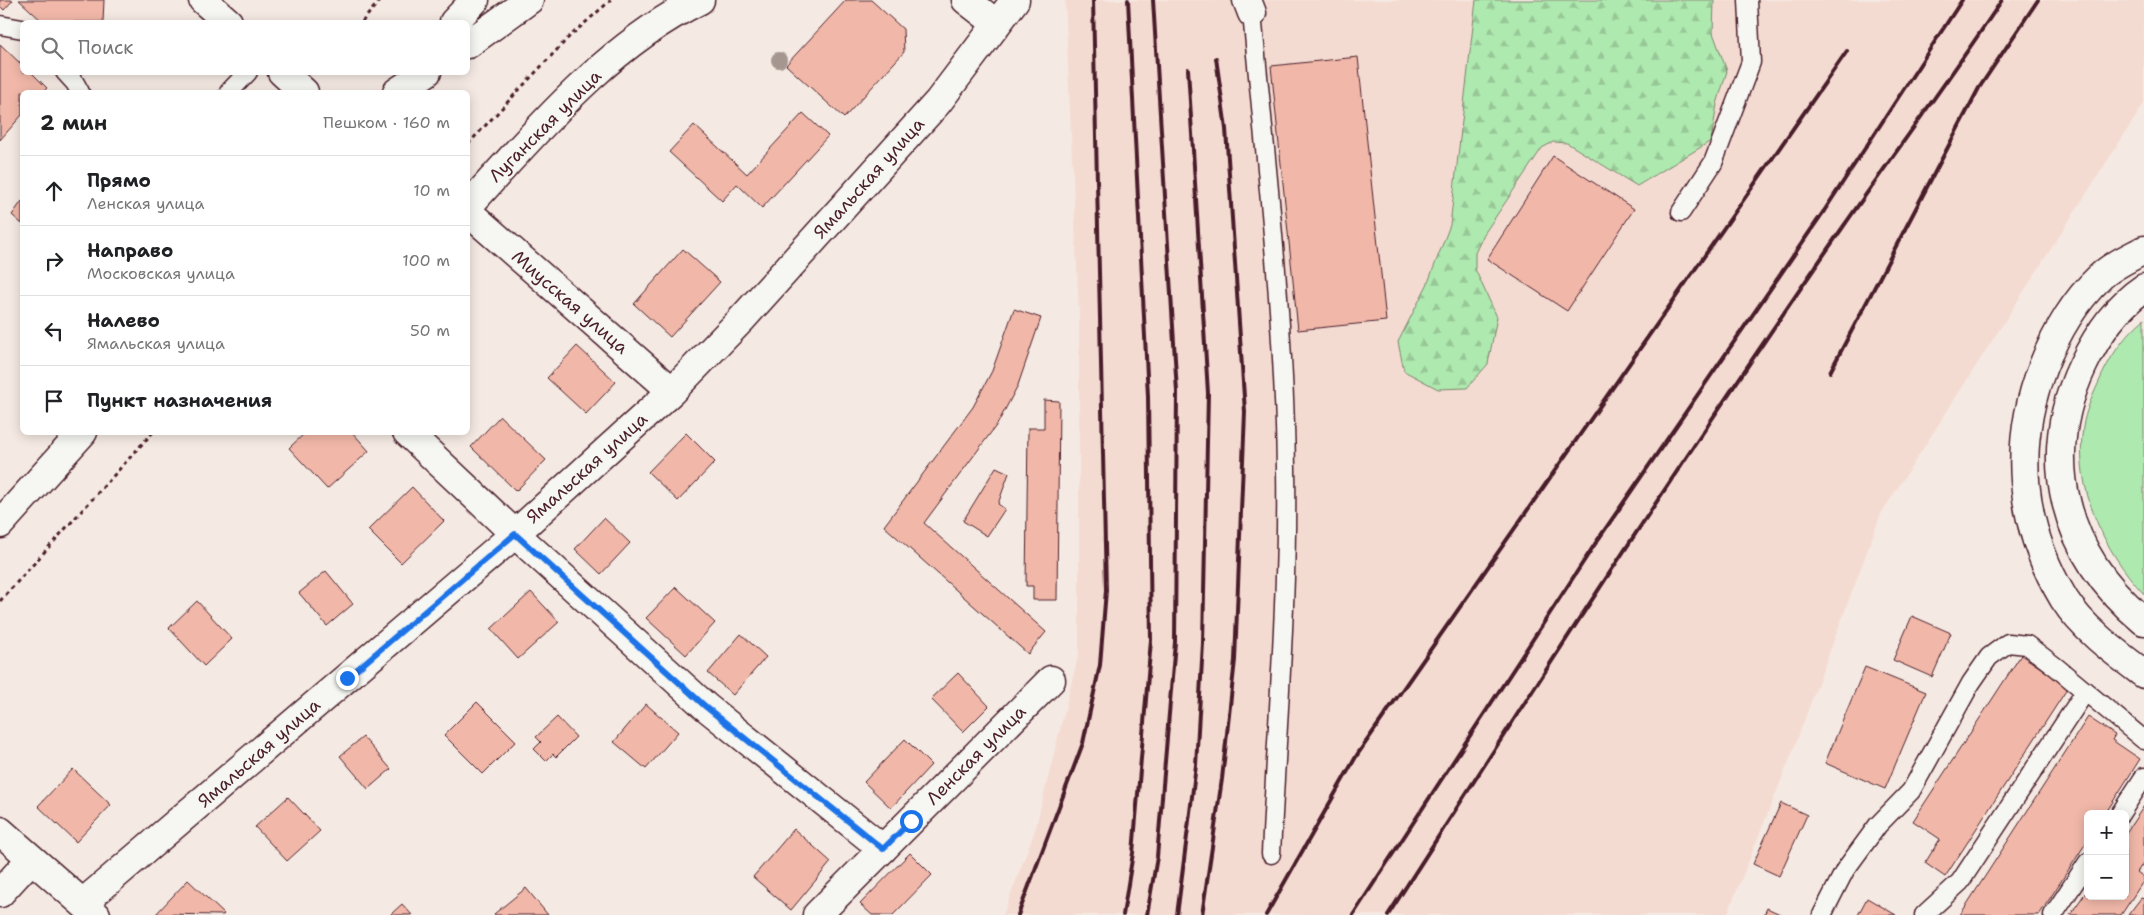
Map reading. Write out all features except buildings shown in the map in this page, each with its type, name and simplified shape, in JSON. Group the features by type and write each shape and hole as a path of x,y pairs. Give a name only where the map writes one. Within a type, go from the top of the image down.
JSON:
{"street":[{"path":"203,0 226,20"},
{"path":"451,20 464,0"},
{"path":"456,20 475,0"},
{"path":"470,43 530,0"},
{"name":"Луганская улица","path":"470,204 561,105 607,64 647,32 681,9 700,0"},
{"path":"966,0 998,24"},
{"name":"Ямальская улица","path":"90,909 515,534 672,391 741,320 938,102 1015,0"},
{"path":"285,75 302,90"},
{"path":"394,90 407,75"},
{"path":"400,90 422,75"},
{"name":"Миусская улица","path":"470,214 672,391"},
{"path":"2144,250 2100,276 2064,320 2039,377 2028,412 2023,448 2024,479 2028,508 2037,540 2065,600 2111,648 2144,674"},
{"path":"2144,288 2118,309 2104,327 2090,349 2077,377 2066,408 2061,440 2061,473 2067,506 2078,537 2090,561 2114,592 2144,621"},
{"path":"0,524 80,435"},
{"path":"410,435 515,534 706,707 883,849"},
{"name":"Ленская улица","path":"817,915 1051,680"},
{"path":"0,831 90,909"},
{"path":"0,893 31,859"}],"lane":[{"path":"1681,212 1713,163 1750,62 1748,0"},
{"path":"1249,6 1282,339 1286,470 1283,589 1270,854"},
{"path":"0,25 20,29"},
{"path":"68,75 76,83 79,90"},
{"path":"231,90 245,75"},
{"path":"1822,915 1845,870 1878,825 1911,791 1971,683 1989,657 2008,643 2027,646 2056,667 2144,740"},
{"path":"1924,915 1960,882 2085,692"},
{"path":"2123,810 2144,777"},
{"path":"2053,915 2084,868"}],"path":[{"path":"364,20 380,0"},
{"path":"470,142 569,37 611,0"},
{"path":"0,601 150,435"}],"shaded area":[{"path":"1065,0 2144,0 2144,104 1881,514 1791,756 1727,915 1003,915 1035,830 1079,652 1079,316"}],"green space":[{"path":"1476,0 1714,0 1713,33 1727,71 1717,104 1711,141 1637,186 1567,143 1553,142 1542,148 1484,234 1475,253 1475,269 1497,317 1488,364 1467,388 1438,389 1404,371 1398,342 1427,285 1450,225"},
{"path":"2144,319 2144,594 2129,577 2104,538 2088,495 2083,473 2081,450 2085,416 2102,374 2123,341"}],"railway":[{"path":"1018,915 1083,743 1100,665 1106,590 1093,0"},
{"path":"1123,915 1133,853 1151,640 1148,396 1128,0"},
{"path":"1147,915 1157,857 1175,642 1177,392 1153,0"},
{"path":"1353,915 1595,544 1824,211 1962,0"},
{"path":"1388,915 1726,397 2002,0"},
{"path":"1830,372 1979,88 2038,0"},
{"path":"1266,915 1357,755 1847,51"},
{"path":"1202,915 1222,779 1235,660 1245,412 1226,129 1216,58"},
{"path":"1177,915 1196,765 1203,643 1208,393 1188,69"}],"route":[{"path":"347,678 515,534 706,707 883,849 911,821"}]}
